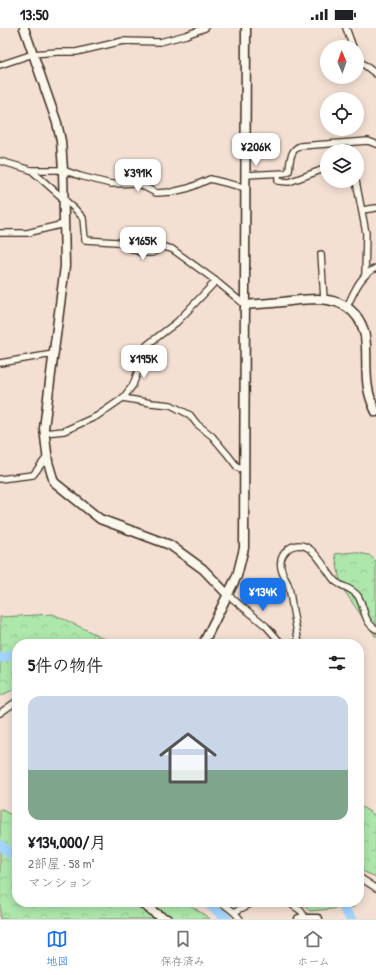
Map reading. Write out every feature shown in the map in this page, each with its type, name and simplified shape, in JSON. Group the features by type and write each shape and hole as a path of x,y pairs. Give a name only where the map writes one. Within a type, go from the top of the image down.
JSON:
{"street":[{"path":"24,28 57,122 61,141 63,170 65,266 44,428 48,466 54,482 100,519 170,545 203,569 228,595 266,626 278,639"},
{"path":"0,65 33,54 76,52 123,41 160,42 205,28"},
{"path":"206,639 237,576 244,548 246,28"},
{"path":"346,28 350,40"},
{"path":"364,65 376,74"},
{"path":"246,175 278,174 289,171 291,155 293,151 300,146 368,141 376,144"},
{"path":"0,161 31,170 63,170 111,184 137,183 156,193 172,192 189,188 210,179 246,188"},
{"path":"31,170 83,218 85,240 117,242 142,253 152,252 164,247 172,249 244,305 317,299 332,300 343,304 357,316 365,333 368,391 376,412"},
{"path":"278,174 278,181 290,182 320,171"},
{"path":"357,188 366,233 365,275"},
{"path":"362,210 376,208"},
{"path":"0,234 27,232 64,224"},
{"path":"322,254 324,299"},
{"path":"347,307 365,275 376,268"},
{"path":"44,433 64,431 97,416 122,398 133,385 147,345 177,322 216,282"},
{"path":"0,363 53,354"},
{"path":"122,398 170,405 190,415 197,424 212,436 238,468 244,470"},
{"path":"0,479 33,475 47,457"},
{"path":"298,639 289,587 281,568 280,561 289,548 296,545 311,549 336,581 353,590 357,594 362,603 367,620 376,629"},
{"path":"0,713 12,705"},
{"path":"364,880 376,888"},
{"path":"147,907 167,919"},
{"path":"228,907 240,919"},
{"path":"234,912 244,907"},
{"path":"296,907 301,911 306,919"},
{"path":"299,919 318,919"}],"green space":[{"path":"354,552 369,555 376,561 376,637 341,586 335,554"},
{"path":"53,614 106,639 12,639 12,690 0,696 0,617"},
{"path":"364,808 376,816 376,877 364,872"},
{"path":"0,809 12,815 12,907 193,907 210,919 0,919"},
{"path":"306,907 354,907 310,911"}],"waterway":[{"path":"0,658 12,654"},
{"path":"0,845 12,855"},
{"path":"212,907 227,919"},
{"path":"343,907 351,919"}]}
